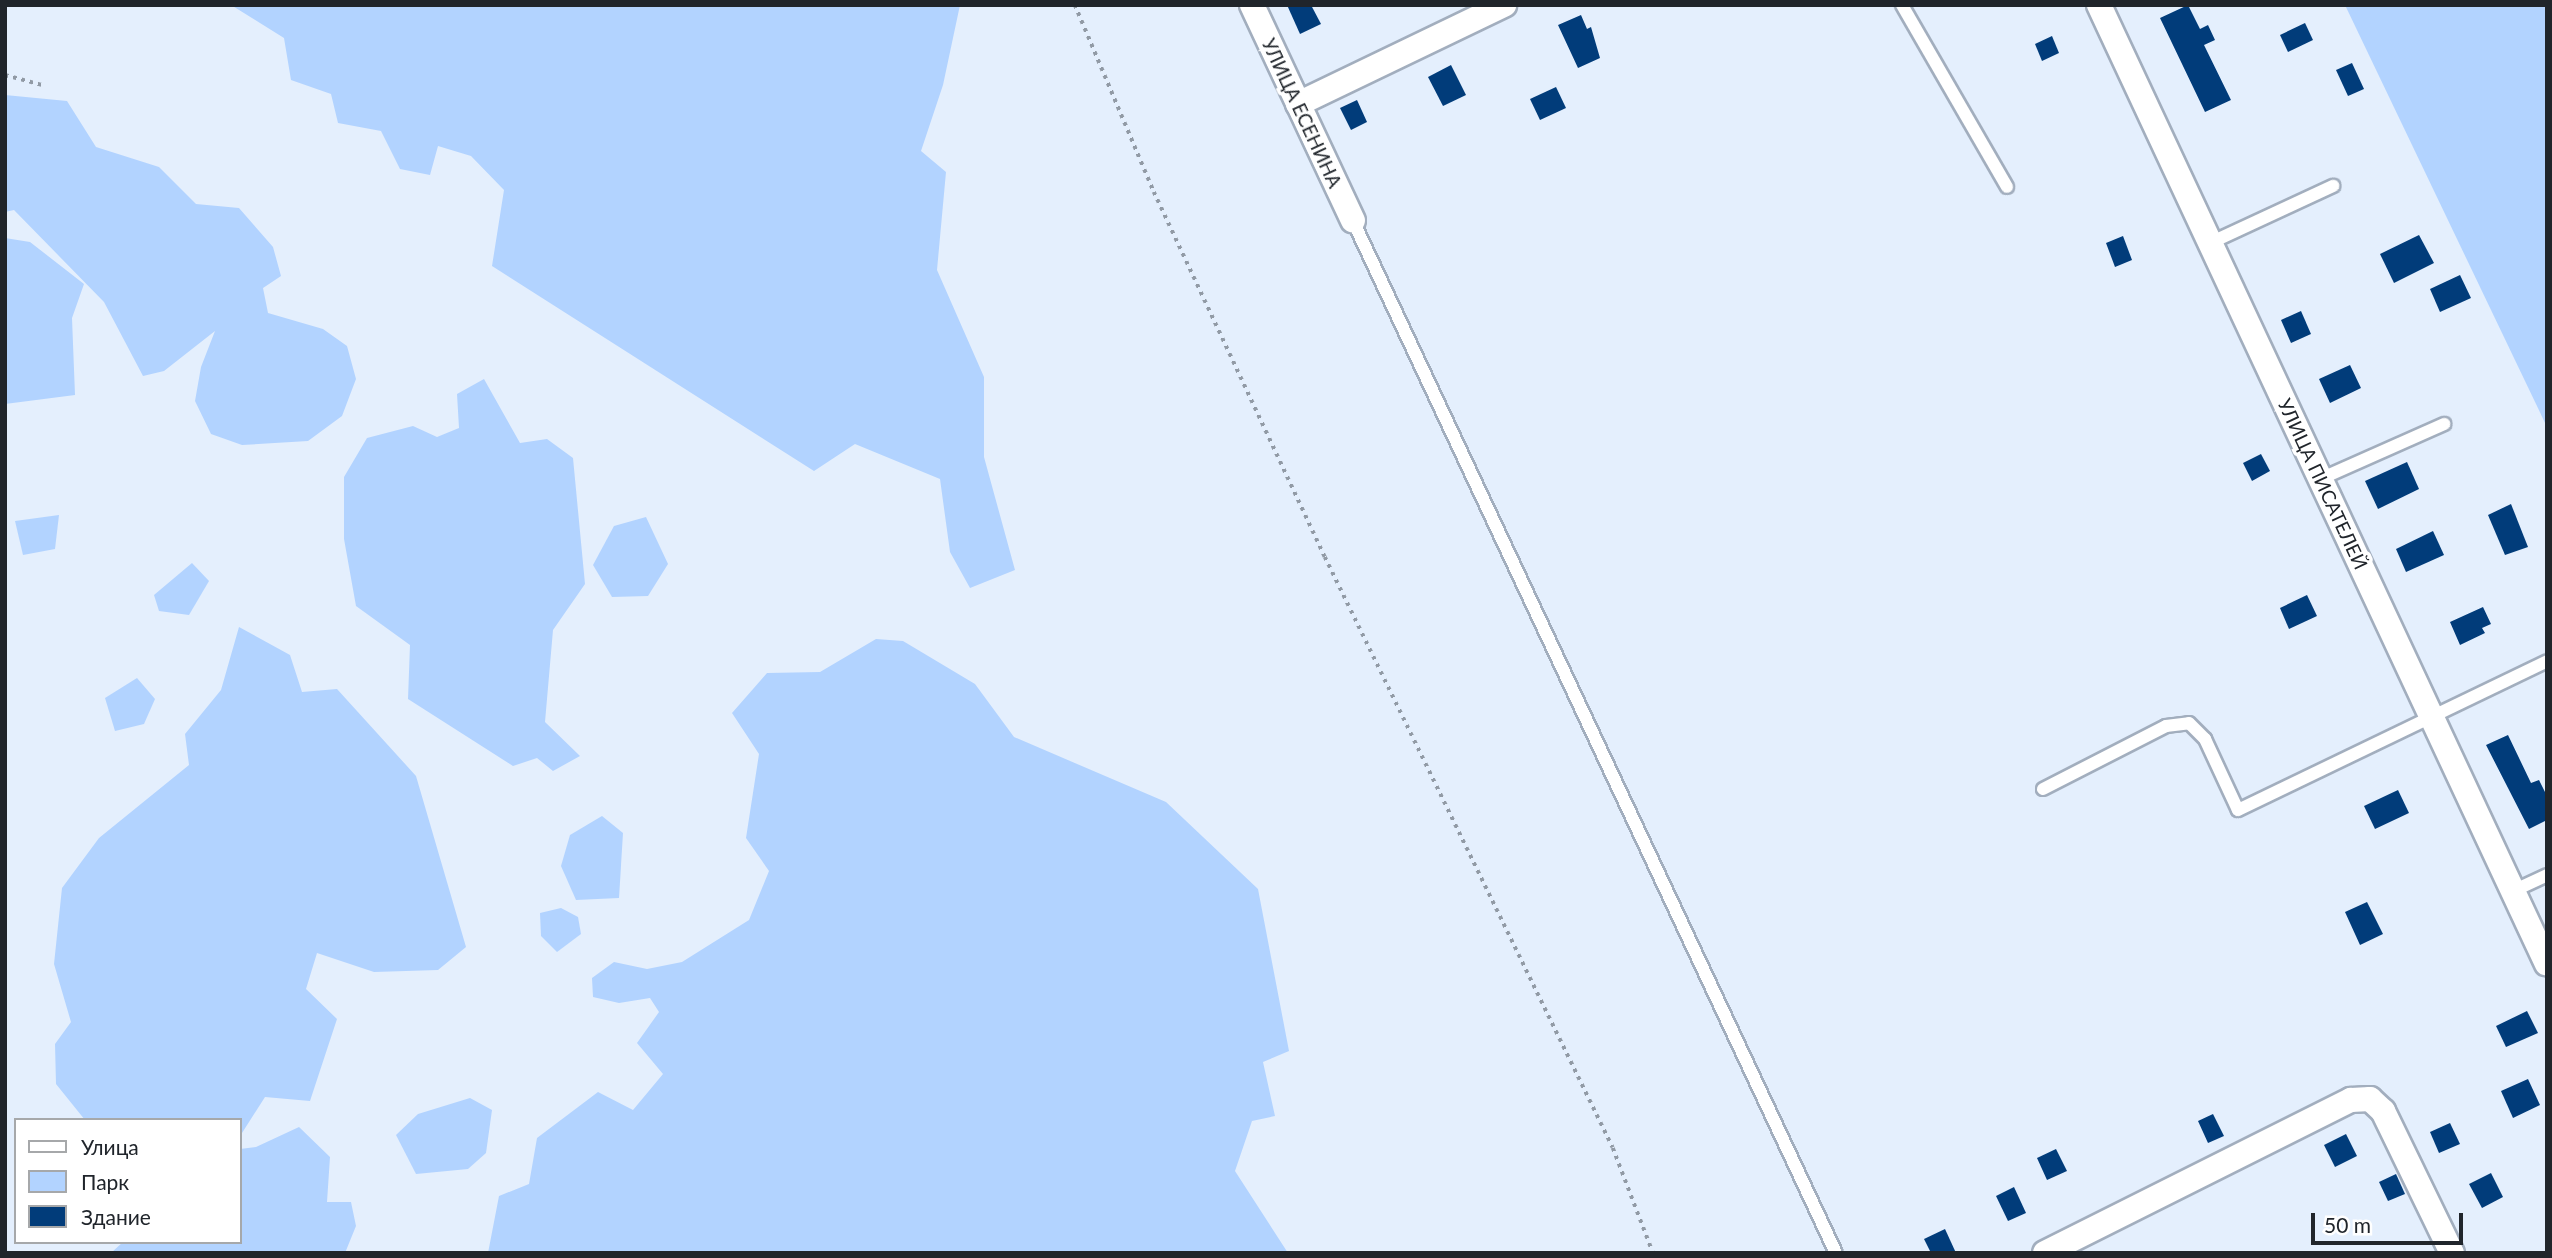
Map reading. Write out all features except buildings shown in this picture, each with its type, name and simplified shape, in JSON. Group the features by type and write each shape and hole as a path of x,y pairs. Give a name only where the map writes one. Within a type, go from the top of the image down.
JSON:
{"street":[{"name":"УЛИЦА ЕСЕНИНА","path":"1252,5 1353,221"},
{"path":"1298,104 1504,5"},
{"name":"УЛИЦА ПИСАТЕЛЕЙ","path":"2102,6 2547,964"},
{"path":"2045,1253 2351,1100 2370,1098 2383,1111 2452,1253"}],"lane":[{"path":"1902,5 2007,187"},
{"path":"2210,243 2333,186"},
{"path":"1353,221 1836,1253"},
{"path":"2320,479 2444,424"},
{"path":"2043,789 2166,726 2189,723 2205,739 2238,810 2547,661"},
{"path":"2513,891 2547,875"}],"path":[{"path":"1075,5 1154,192 1325,557 1613,1148 1653,1253"},
{"path":"5,75 42,85"}],"green space":[{"path":"231,5 960,5 943,85 921,151 946,172 937,270 984,377 984,457 1015,570 970,588 950,552 940,479 855,444 814,471 492,266 504,190 471,156 438,146 430,175 400,169 381,131 338,123 331,94 291,80 284,38"},
{"path":"2345,5 2547,5 2547,427"},
{"path":"5,95 67,101 96,147 159,167 196,204 239,208 273,247 281,276 263,288 268,313 323,329 347,346 356,379 342,416 308,441 242,445 211,434 195,401 201,367 215,331 164,371 143,376 104,302 14,210 5,212"},
{"path":"5,238 30,242 84,284 72,318 75,395 5,404"},
{"path":"484,379 520,443 547,439 573,458 585,584 553,630 545,722 580,756 553,771 537,758 513,766 408,699 410,645 356,606 344,539 344,477 367,438 413,426 437,437 459,428 457,394"},
{"path":"59,515 55,549 23,555 15,521"},
{"path":"646,517 668,564 648,596 612,597 593,565 614,526"},
{"path":"192,563 209,581 189,615 159,611 154,595"},
{"path":"239,627 290,655 302,692 337,689 416,776 466,947 438,970 374,972 317,953 306,989 337,1019 310,1101 265,1097 242,1133 242,1118 83,1118 56,1084 55,1044 71,1022 54,964 62,888 99,838 189,765 185,734 221,690"},
{"path":"876,639 903,641 975,684 1014,737 1166,802 1258,889 1289,1051 1263,1062 1275,1116 1252,1121 1235,1171 1288,1253 488,1253 499,1196 529,1184 537,1138 598,1092 633,1110 663,1074 637,1043 659,1012 650,998 619,1003 593,997 592,978 614,962 647,969 682,962 749,920 769,871 746,838 759,754 732,713 767,673 820,672"},
{"path":"137,678 155,699 144,724 115,731 105,698"},
{"path":"602,816 623,833 619,898 576,900 561,866 570,835"},
{"path":"561,908 578,917 581,934 557,952 541,936 540,913"},
{"path":"470,1098 492,1110 486,1153 468,1169 416,1174 396,1135 418,1114"},
{"path":"299,1127 330,1157 327,1202 351,1202 356,1226 345,1253 111,1253 121,1244 242,1244 242,1149 256,1147"}]}
